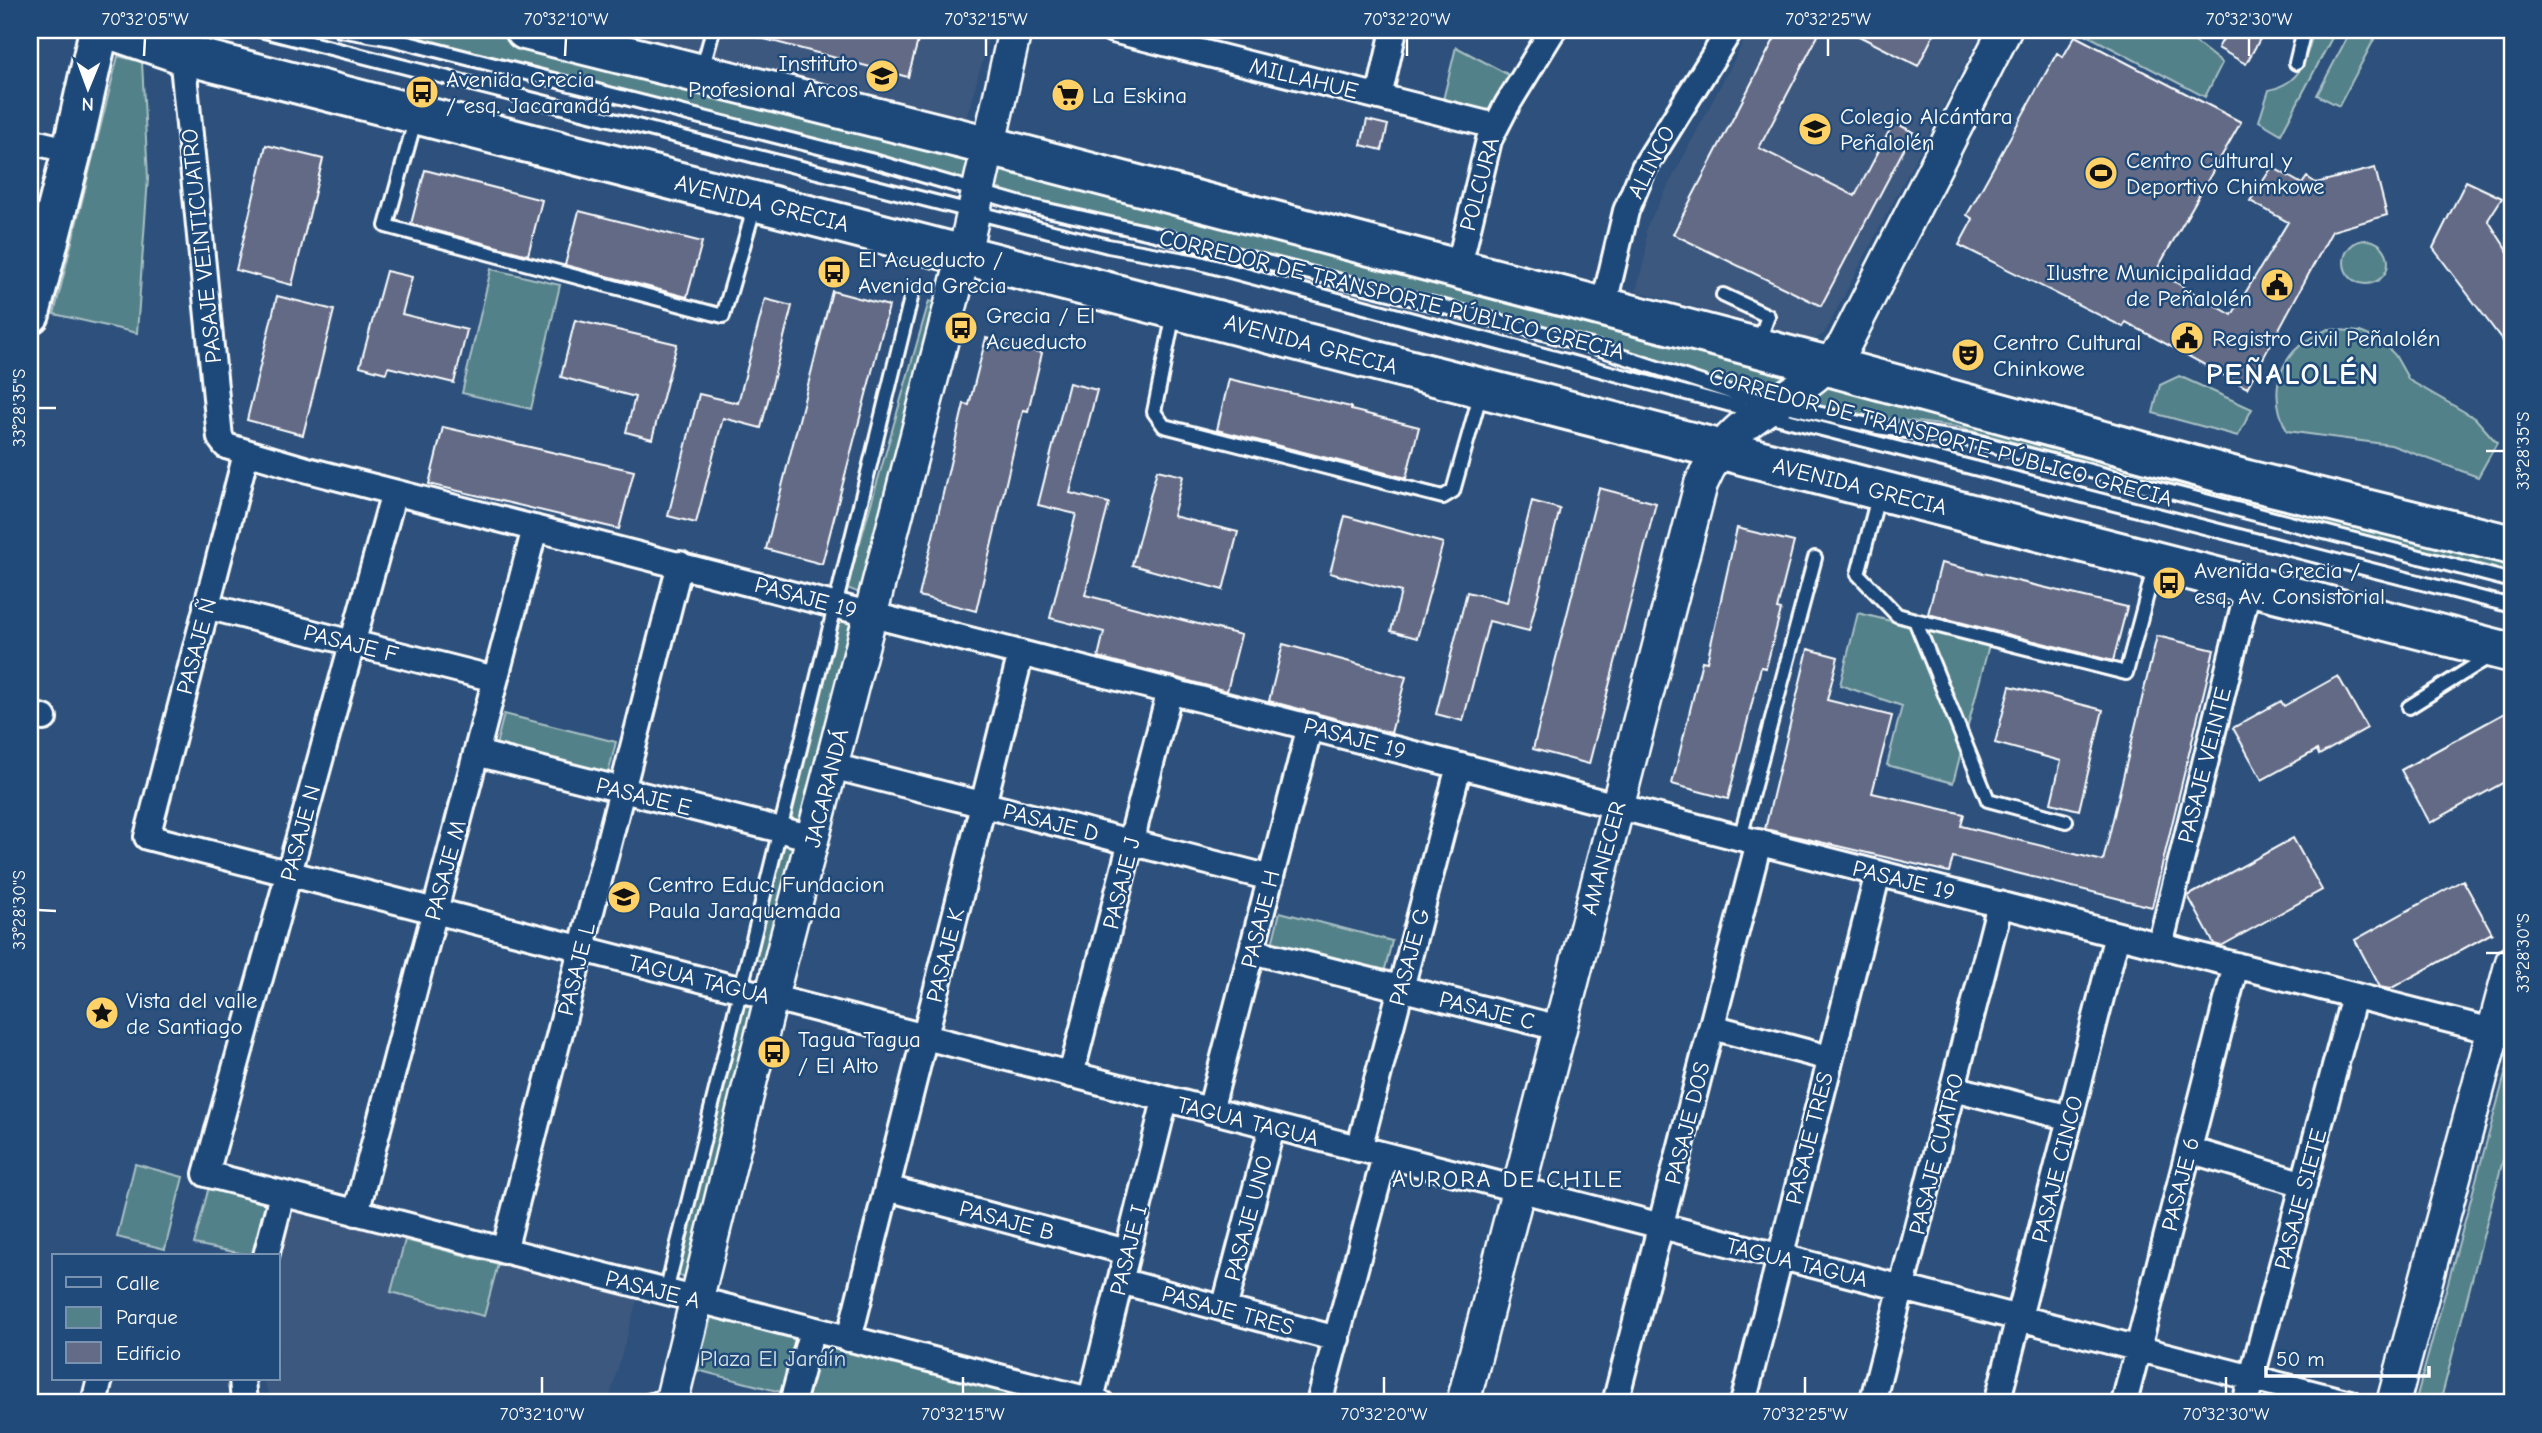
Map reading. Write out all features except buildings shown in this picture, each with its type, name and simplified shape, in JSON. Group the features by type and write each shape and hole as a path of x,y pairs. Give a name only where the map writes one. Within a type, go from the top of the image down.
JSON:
{"main road":[{"path":"30,314 72,152 99,30"},
{"name":"AVENIDA GRECIA","path":"112,30 182,54 2507,651"},
{"path":"525,30 989,146 1828,366 2207,469 2512,545"}],"street":[{"name":"JACARANDÁ","path":"672,1398 698,1300 756,994 813,838 964,254 1016,30"},
{"name":"MILLAHUE","path":"1113,30 1495,126"},
{"path":"1379,97 1394,30"},
{"name":"POLCURA","path":"1458,270 1484,156 1495,126 1553,30"},
{"name":"ALINCO","path":"1603,308 1626,211 1644,168 1730,30"},
{"path":"1828,366 1863,312 2005,30"},
{"name":"PASAJE VEINTICUATRO","path":"182,54 220,438"},
{"path":"30,141 72,152"},
{"name":"AMANECER","path":"1463,1403 1697,497 1718,450 1765,408 1828,366"},
{"name":"PASAJE 19","path":"220,438 226,446 246,454 2503,1034"},
{"name":"PASAJE Ñ","path":"147,837 246,454"},
{"name":"PASAJE N","path":"206,1174 394,492"},
{"name":"PASAJE M","path":"356,1213 534,528"},
{"name":"PASAJE L","path":"504,1251 680,564"},
{"name":"PASAJE VEINTE","path":"2160,946 2249,585"},
{"name":"PASAJE F","path":"206,606 495,679"},
{"name":"PASAJE K","path":"849,1339 1021,653"},
{"name":"PASAJE J","path":"1071,1075 1170,690"},
{"name":"PASAJE H","path":"1210,1111 1310,726"},
{"name":"PASAJE E","path":"476,753 813,838"},
{"name":"PASAJE G","path":"1359,1149 1459,765"},
{"name":"PASAJE D","path":"832,766 1271,878"},
{"name":"TAGUA TAGUA","path":"147,837 2350,1403"},
{"name":"PASAJE DOS","path":"1615,1403 1712,1027 1750,840"},
{"name":"PASAJE TRES","path":"1743,1403 1878,873"},
{"name":"PASAJE CUATRO","path":"1872,1403 2000,904"},
{"name":"PASAJE CINCO","path":"1997,1403 2117,935"},
{"name":"PASAJE C","path":"1252,951 1559,1028"},
{"path":"2393,1403 2503,1034 2512,962"},
{"name":"PASAJE 6","path":"2124,1403 2236,965"},
{"name":"PASAJE SIETE","path":"2245,1403 2354,996"},
{"path":"1712,1027 1829,1058"},
{"path":"1953,1088 2070,1118"},
{"name":"PASAJE I","path":"1094,1402 1127,1252 1165,1100"},
{"name":"PASAJE UNO","path":"1224,1309 1272,1127"},
{"path":"2189,1150 2304,1184"},
{"path":"1319,1403 1385,1156"},
{"name":"PASAJE A","path":"206,1174 1094,1402"},
{"name":"PASAJE B","path":"887,1188 1127,1252"},
{"path":"267,1254 282,1194"},
{"name":"PASAJE TRES","path":"1120,1282 1336,1339"},
{"path":"792,1403 812,1330"},
{"path":"94,1403 100,1380"},
{"path":"242,1380 244,1403"}],"lane":[{"name":"CORREDOR DE TRANSPORTE PÚBLICO GRECIA","path":"260,30 976,202 1441,306 1591,346 1765,408 1971,440 2512,581"},
{"name":"CORREDOR DE TRANSPORTE PÚBLICO GRECIA","path":"340,30 392,39 722,122 1108,246 1196,261 2512,606"},
{"path":"701,74 713,30"},
{"path":"2297,63 2304,30"},
{"path":"416,114 386,226 723,316 756,202"},
{"path":"666,1292 756,994 781,830 913,290"},
{"path":"1723,295 1768,316 1757,348"},
{"path":"1175,309 1154,412 1164,425 1178,429 1448,496 1453,491 1482,389"},
{"path":"1880,491 1858,574 1897,615 1915,620 2126,673 2156,561"},
{"path":"1750,840 1815,558"},
{"path":"1915,620 1988,800 2066,821"},
{"path":"2410,707 2507,651"},
{"path":"641,1403 672,1398"}],"shaded area":[{"name":"Instituto Profesional Arcos","path":"607,30 991,30 965,122"},
{"name":"Colegio Alcántara Peñalolén","path":"1750,30 1983,30 1824,334 1814,340 1636,291 1646,253 1646,228"},
{"path":"297,1207 638,1296 608,1403 289,1403 272,1399 262,1380 280,1380 280,1254 289,1216"}],"green space":[{"path":"372,30 476,30 2512,557 2512,574 1957,427 1877,417 1737,389 1580,338 1347,276 995,192 899,161"},
{"path":"2077,30 2180,30 2222,63 2205,97"},
{"path":"2314,30 2336,30 2281,134 2259,121 2269,90 2289,82 2301,68"},
{"path":"2351,30 2379,30 2339,106 2317,95"},
{"path":"1456,47 1511,76 1492,122 1441,108"},
{"path":"118,56 142,62 148,178 137,333 54,314"},
{"path":"2366,240 2381,247 2388,262 2381,277 2366,284 2351,277 2344,262 2351,247"},
{"path":"491,269 560,285 531,409 462,393"},
{"path":"929,301 941,305 862,594 847,588"},
{"path":"2329,329 2360,332 2380,340 2395,355 2409,380 2475,418 2497,443 2478,477 2391,445 2287,431 2278,399 2282,370 2289,357 2300,346"},
{"path":"2179,376 2252,409 2238,436 2153,413 2160,385"},
{"path":"833,612 854,619 803,824 782,819"},
{"path":"1858,613 1989,645 1953,783 1887,765 1902,706 1840,685"},
{"path":"504,714 616,742 608,775 496,745"},
{"path":"778,840 798,847 765,962 749,958"},
{"path":"1280,912 1392,941 1384,973 1272,944"},
{"path":"733,1004 759,1008 691,1279 664,1270"},
{"path":"2512,1049 2512,1125 2440,1403 2415,1403"},
{"path":"135,1164 183,1177 165,1249 117,1237"},
{"path":"210,1183 269,1198 255,1254 194,1244"},
{"path":"405,1240 498,1264 484,1316 391,1292"},
{"name":"Plaza El Jardín","path":"713,1310 1066,1403 823,1403 697,1370"}],"place":[{"name":"Instituto Profesional Arcos","path":"882,76"},
{"name":"Avenida Grecia / esq. Jacarandá","path":"422,92"},
{"name":"La Eskina","path":"1068,95"},
{"name":"Colegio Alcántara Peñalolén","path":"1815,129"},
{"name":"Centro Cultural y Deportivo Chimkowe","path":"2101,173"},
{"name":"El Acueducto / Avenida Grecia","path":"834,272"},
{"name":"Ilustre Municipalidad de Peñalolén","path":"2277,285"},
{"name":"Grecia / El Acueducto","path":"961,328"},
{"name":"Registro Civil Peñalolén","path":"2187,338"},
{"name":"Centro Cultural Chinkowe","path":"1968,355"},
{"name":"Avenida Grecia / esq. Av. Consistorial","path":"2169,583"},
{"name":"Centro Educ. Fundacion Paula Jaraquemada","path":"624,897"},
{"name":"Vista del valle de Santiago","path":"102,1013"},
{"name":"Tagua Tagua / El Alto","path":"774,1052"}],"district":[{"name":"PEÑALOLÉN","path":"2293,374"},
{"name":"AURORA DE CHILE","path":"1508,1179"}]}
